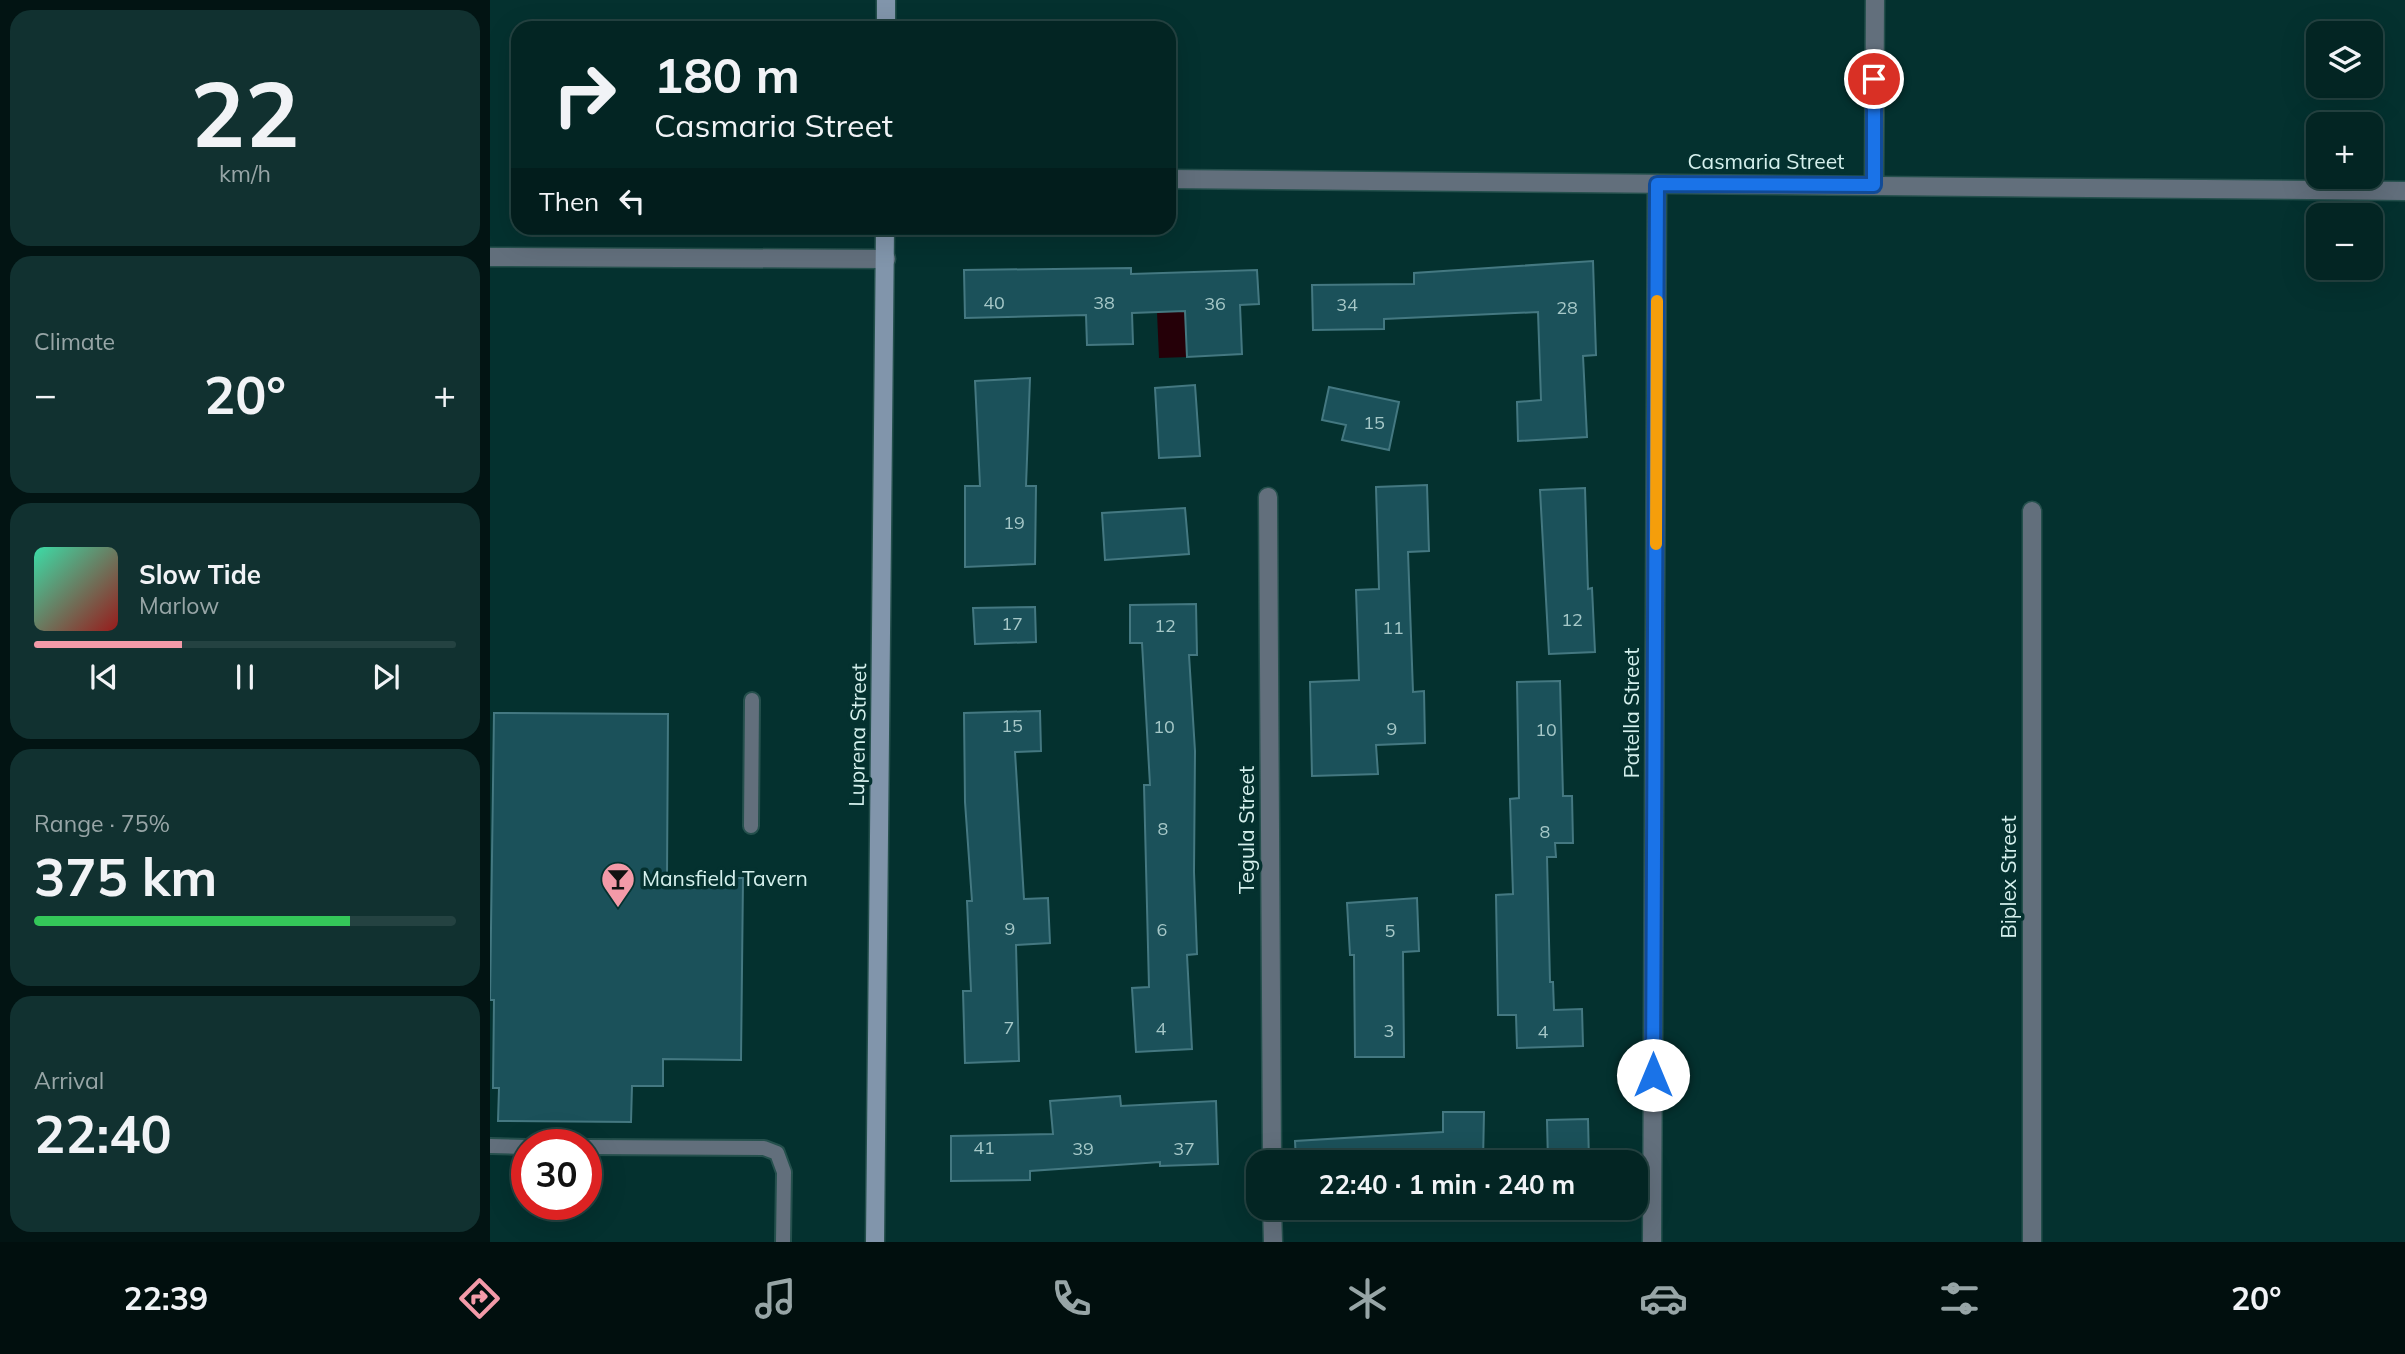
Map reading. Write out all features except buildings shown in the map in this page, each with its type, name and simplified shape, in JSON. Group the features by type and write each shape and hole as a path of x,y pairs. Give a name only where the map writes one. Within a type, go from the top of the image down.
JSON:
{"street":[{"path":"886,0 886,21"},
{"path":"1874,185 1875,0"},
{"name":"Casmaria Street","path":"1176,179 2405,191"},
{"name":"Patella Street","path":"1652,1242 1657,184"},
{"name":"Luprena Street","path":"875,1242 885,235"},
{"path":"490,257 886,259"},
{"name":"Tegula Street","path":"1268,497 1272,1150"},
{"name":"Biplex Street","path":"2032,511 2032,1242"},
{"path":"1272,1220 1273,1242"}],"lane":[{"path":"751,826 752,701"},
{"path":"490,1146 511,1147"},
{"path":"602,1147 764,1148 777,1153 784,1172 783,1242"}],"shaded area":[{"path":"1185,311 1187,357 1159,358 1157,312"}],"slow traffic":[{"path":"1656,544 1657,301"}],"place":[{"name":"Mansfield Tavern","path":"618,909"}],"route":[{"path":"1653,1075 1657,184 1874,185 1874,79"}]}
